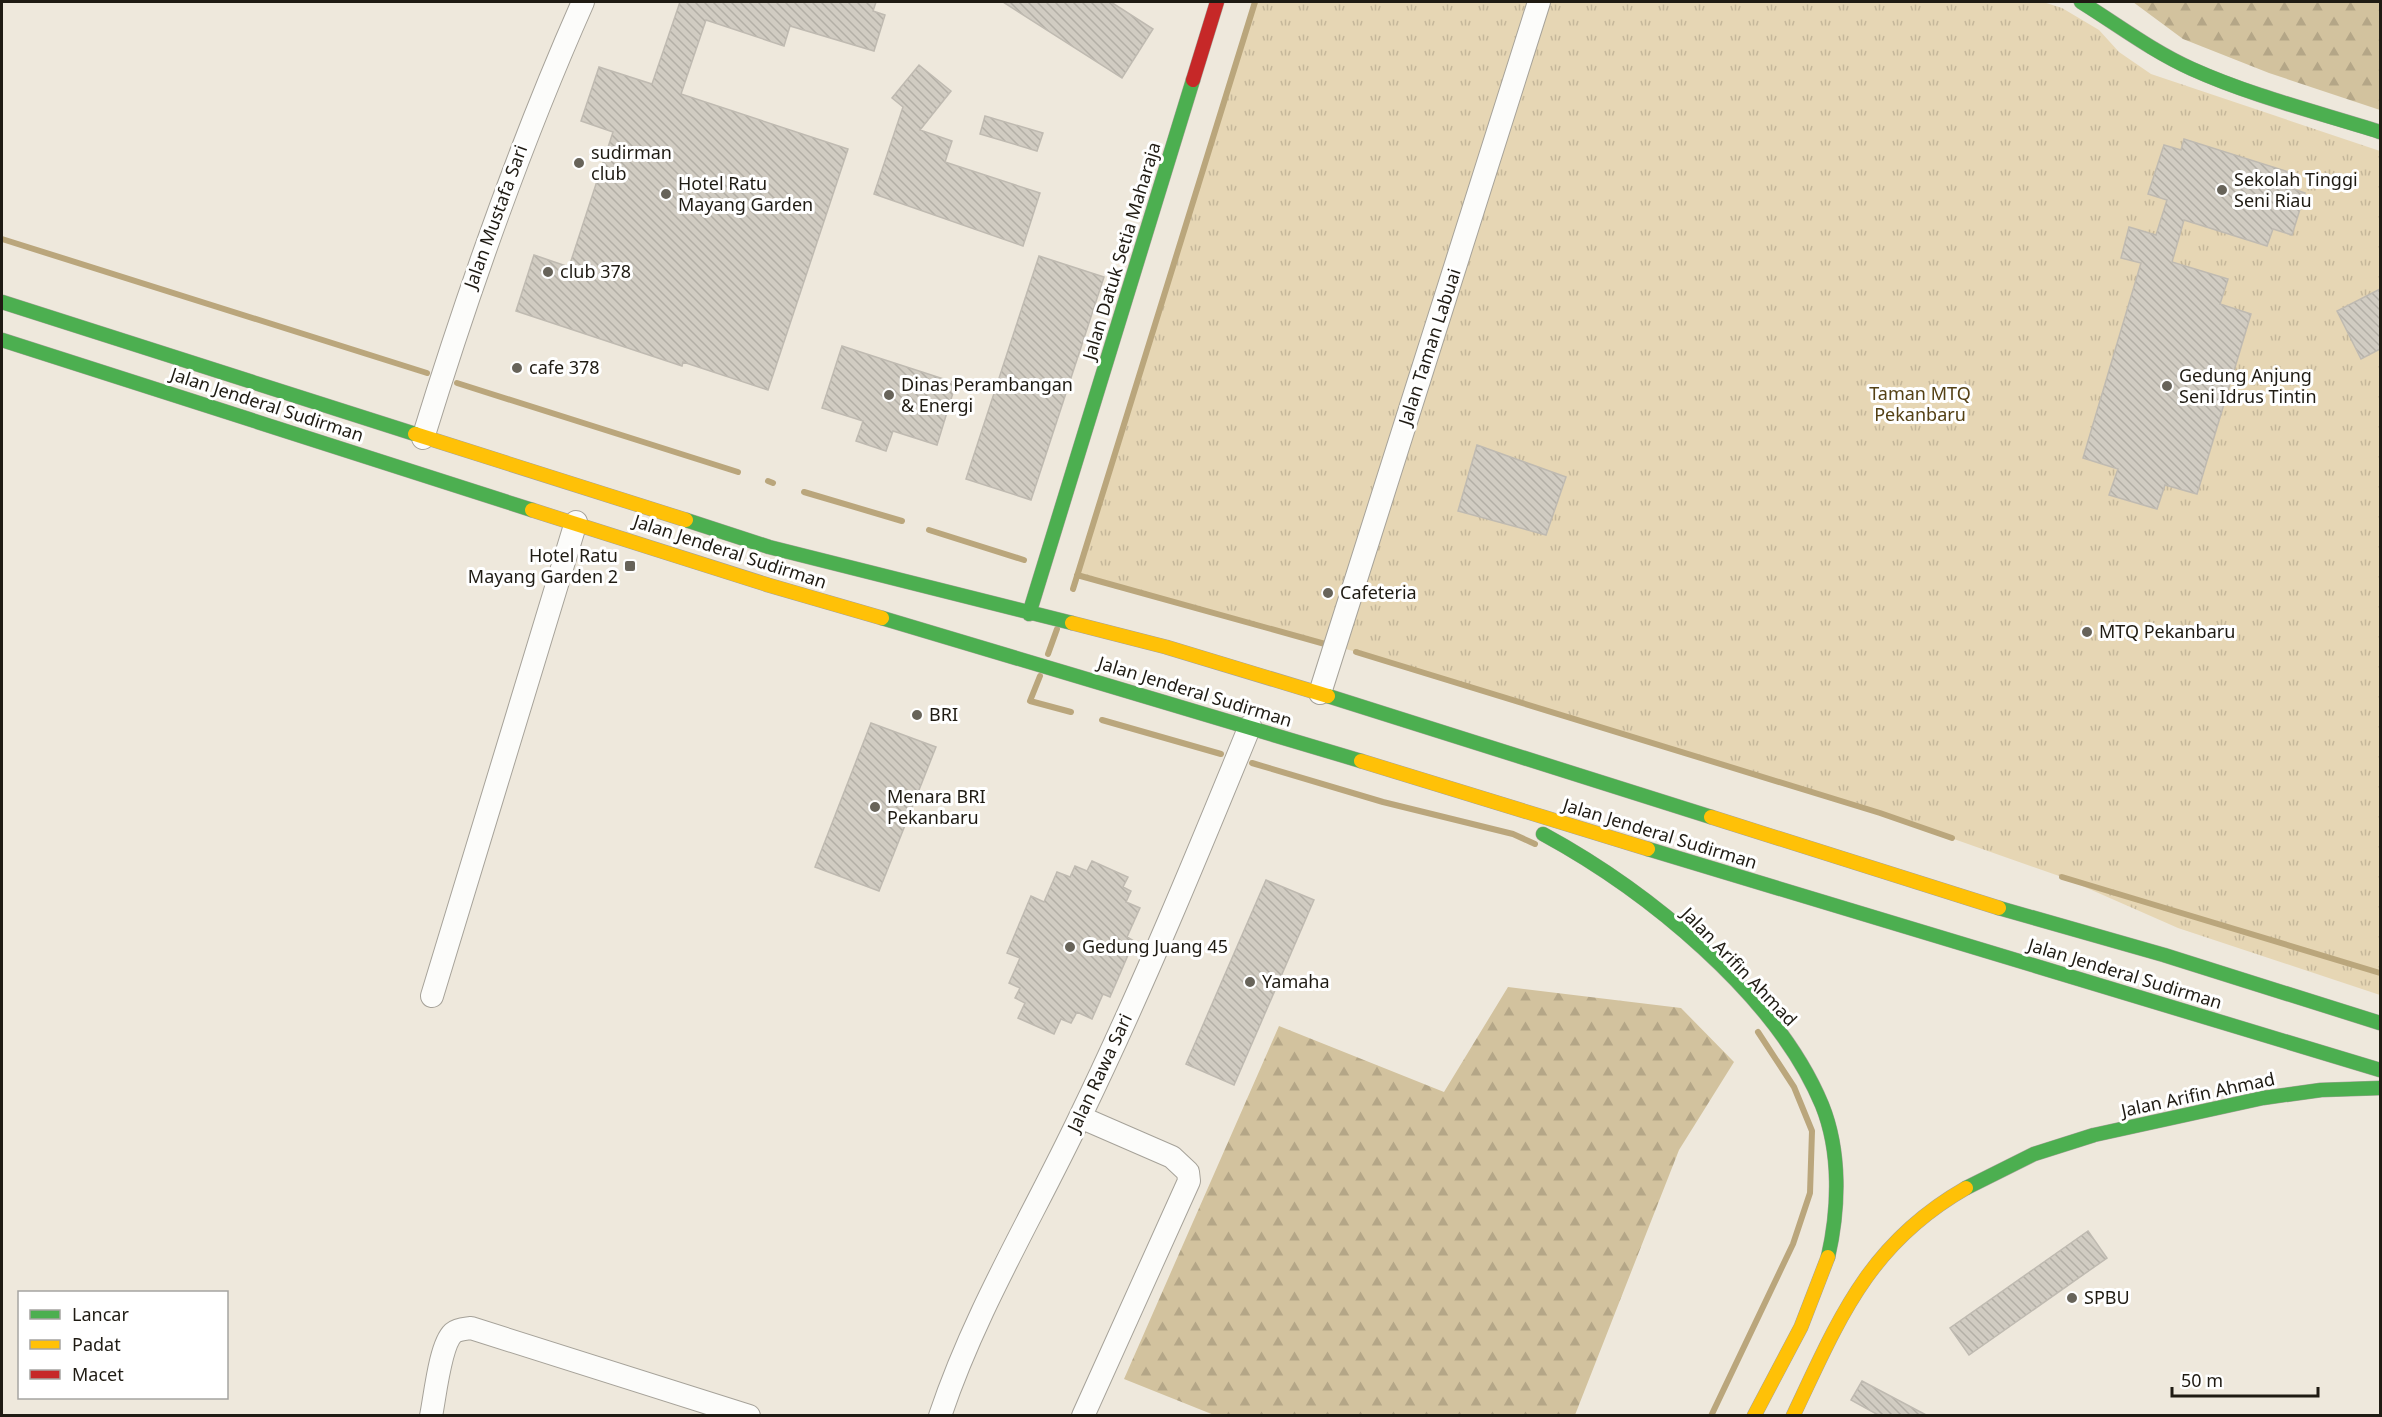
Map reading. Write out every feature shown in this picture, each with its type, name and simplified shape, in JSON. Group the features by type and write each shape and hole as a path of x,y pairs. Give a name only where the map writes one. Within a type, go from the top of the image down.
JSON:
{"main road":[{"name":"Jalan Datuk Setia Maharaja","path":"1029,614 1217,2"},
{"path":"2081,2 2165,56 2190,67 2251,91 2380,132"},
{"name":"Jalan Jenderal Sudirman","path":"2,302 770,547 1166,647 1320,693 1963,903 2164,955 2380,1023"},
{"name":"Jalan Jenderal Sudirman","path":"2,340 768,585 1250,726 1446,786 1515,810 2017,954 2380,1070"},
{"name":"Jalan Arifin Ahmad","path":"1446,786 1570,847 1648,900 1744,993 1786,1040 1813,1087 1821,1106 1834,1156 1836,1181 1832,1235 1816,1293 1754,1416"},
{"name":"Jalan Arifin Ahmad","path":"1793,1416 1843,1313 1875,1264 1912,1227 1986,1176 2033,1155 2086,1137 2229,1102 2339,1087 2380,1088"}],"street":[{"name":"Jalan Mustafa Sari","path":"423,438 464,305 505,191 545,86 583,2"},
{"name":"Jalan Taman Labuai","path":"1320,693 1539,2"},
{"path":"432,996 576,522"},
{"name":"Jalan Rawa Sari","path":"940,1416 965,1348 1080,1117 1173,914 1250,726"},
{"path":"1080,1117 1172,1157 1188,1172 1189,1181 1083,1416"},
{"path":"431,1416 445,1345 452,1334 460,1329 471,1328 748,1416"}],"green space":[{"name":"Taman MTQ Pekanbaru","path":"1255,2 2043,2 2062,8 2099,30 2119,52 2151,74 2380,151 2380,995 2178,928 2062,877 1880,813 1364,654 1077,575"},
{"path":"2133,2 2380,2 2380,110 2269,73 2183,39"},
{"path":"1508,987 1681,1008 1734,1062 1679,1150 1575,1415 1214,1415 1124,1379 1279,1026 1444,1092"}],"building":[{"path":"680,2 876,2 873,11 885,15 874,51 790,26 784,46 706,20 681,94 848,149 768,390 683,362 682,366 516,311 534,255 569,267 613,132 581,121 599,67 652,84"},
{"path":"1003,2 1111,2 1153,29 1122,78"},
{"path":"919,65 951,91 920,130 952,141 945,162 1040,193 1023,246 874,194 903,107 892,98"},
{"path":"985,116 1043,133 1037,151 980,134"},
{"name":"Gedung Anjung Seni Idrus Tintin","path":"2184,139 2289,172 2285,186 2305,193 2292,235 2273,229 2267,246 2184,220 2172,262 2228,279 2220,304 2251,314 2197,494 2165,485 2157,509 2109,495 2118,469 2083,458 2141,263 2121,258 2129,227 2156,235 2167,200 2148,194 2164,145 2181,150"},
{"path":"1039,256 1104,277 1031,500 966,479"},
{"path":"2380,289 2380,349 2361,359 2337,311"},
{"name":"Dinas Perambangan & Energi","path":"842,346 956,383 937,445 893,431 886,451 856,441 863,421 822,408"},
{"path":"1477,445 1566,477 1546,535 1458,511"},
{"name":"Menara BRI Pekanbaru","path":"871,723 936,747 879,891 815,867"},
{"name":"Gedung Juang 45","path":"1092,861 1128,877 1123,887 1131,891 1126,902 1140,908 1127,937 1134,941 1110,997 1103,994 1092,1019 1077,1012 1071,1023 1061,1019 1054,1034 1018,1018 1025,1003 1015,998 1020,988 1009,983 1020,958 1007,953 1031,896 1044,902 1057,872 1070,877 1075,866 1087,871"},
{"name":"Yamaha","path":"1266,880 1314,900 1234,1085 1186,1064"},
{"path":"2088,1231 2107,1258 1969,1355 1950,1328"},
{"path":"1862,1381 1928,1416 1880,1416 1851,1400"}],"waterway":[{"path":"1073,589 1255,2"},
{"path":"2,239 427,373"},
{"path":"457,383 738,472"},
{"path":"768,481 773,483"},
{"path":"804,492 902,521"},
{"path":"929,530 1024,560"},
{"path":"1077,575 1325,644"},
{"path":"1048,654 1057,629"},
{"path":"1356,652 1880,813 1952,838"},
{"path":"1040,676 1030,701 1071,712"},
{"path":"1102,720 1221,754"},
{"path":"1252,763 1383,802 1513,834 1535,844"},
{"path":"2062,877 2380,973"},
{"path":"1711,1416 1793,1244 1810,1193 1812,1131 1794,1087 1758,1032"}],"traffic: fast":[{"path":"2081,2 2149,46 2192,69 2261,96 2380,132"},
{"path":"1029,614 1193,80"},
{"path":"2,302 415,434"},
{"path":"2,340 532,510"},
{"path":"686,520 769,547 1072,623"},
{"path":"882,618 1361,761"},
{"path":"1328,696 1711,817"},
{"path":"1543,834 1624,884 1704,949 1741,985 1773,1024 1801,1064 1822,1105 1835,1161 1836,1200 1828,1257"},
{"path":"1648,849 2380,1070"},
{"path":"1999,908 2164,955 2380,1023"},
{"path":"1966,1188 2034,1154 2094,1135 2263,1098 2321,1090 2380,1088"}],"traffic: slow":[{"path":"415,434 686,520"},
{"path":"532,510 768,585 882,618"},
{"path":"1072,623 1166,647 1328,696"},
{"path":"1361,761 1648,849"},
{"path":"1711,817 1999,908"},
{"path":"1793,1416 1842,1316 1880,1259 1932,1210 1966,1188"},
{"path":"1754,1416 1801,1327 1828,1257"}],"traffic: jam":[{"path":"1193,80 1217,2"}],"place":[{"name":"sudirman club","path":"579,163"},
{"name":"Sekolah Tinggi Seni Riau","path":"2222,190"},
{"name":"Hotel Ratu Mayang Garden","path":"666,194"},
{"name":"club 378","path":"548,272"},
{"name":"cafe 378","path":"517,368"},
{"name":"Gedung Anjung Seni Idrus Tintin","path":"2167,386"},
{"name":"Dinas Perambangan & Energi","path":"889,395"},
{"name":"Hotel Ratu Mayang Garden 2","path":"630,566"},
{"name":"Cafeteria","path":"1328,593"},
{"name":"MTQ Pekanbaru","path":"2087,632"},
{"name":"BRI","path":"917,715"},
{"name":"Menara BRI Pekanbaru","path":"875,807"},
{"name":"Gedung Juang 45","path":"1070,947"},
{"name":"Yamaha","path":"1250,982"},
{"name":"SPBU","path":"2072,1298"}]}
